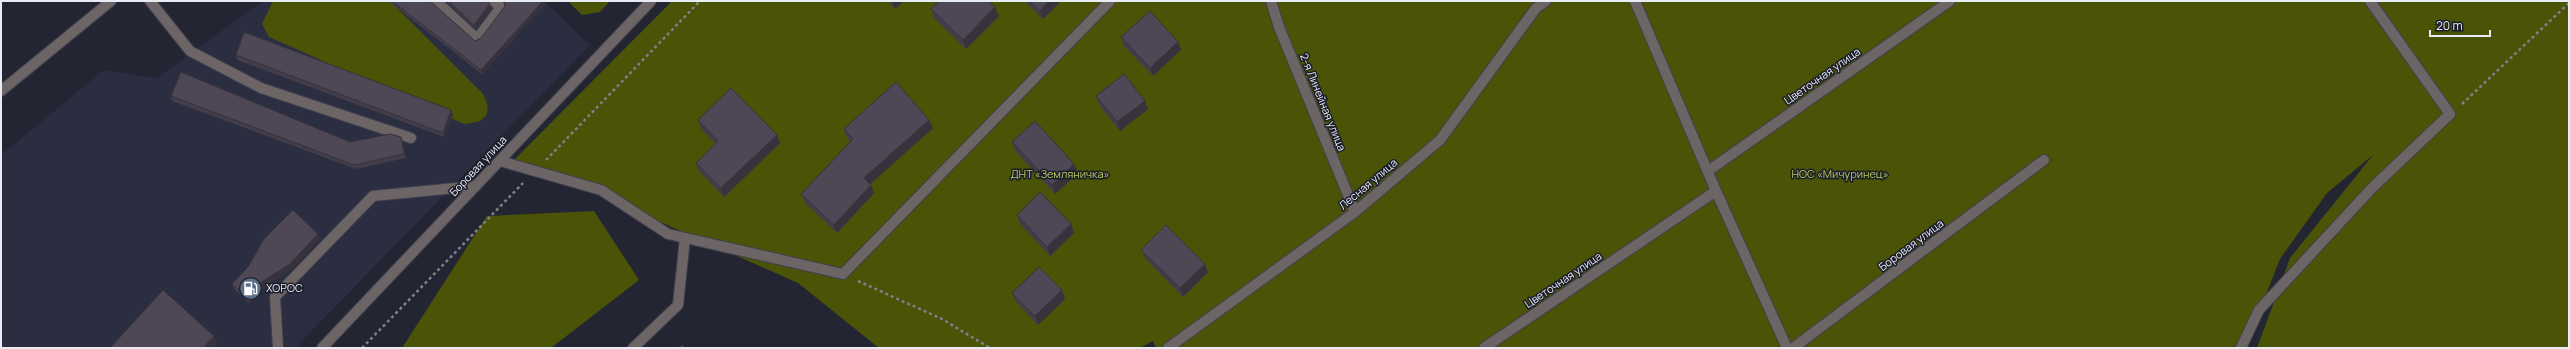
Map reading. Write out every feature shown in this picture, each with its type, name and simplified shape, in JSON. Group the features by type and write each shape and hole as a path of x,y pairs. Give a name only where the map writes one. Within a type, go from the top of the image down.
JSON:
{"street":[{"path":"1,91 111,1"},
{"path":"150,1 190,51 262,88 411,138"},
{"path":"436,1 476,39 501,7 493,1"},
{"name":"Боровая улица","path":"322,348 651,1"},
{"path":"500,161 601,190 668,234 843,274 1110,1"},
{"name":"2-я Линейная улица","path":"1271,1 1279,27 1354,212"},
{"name":"Лесная улица","path":"1168,348 1354,212 1440,140 1536,8 1546,1"},
{"path":"1635,1 1716,191 1787,348"},
{"name":"Цветочная улица","path":"1708,171 1950,1"},
{"path":"2241,348 2258,310 2373,187 2450,114 2370,1"},
{"name":"Боровая улица","path":"1793,348 2044,160"},
{"path":"278,348 275,297 373,196 476,186"},
{"name":"Цветочная улица","path":"1484,348 1716,191"},
{"path":"633,348 678,305 685,238"}],"path":[{"path":"2450,114 2569,3"},
{"path":"843,274 942,319 990,348"}],"shaded area":[{"path":"263,1 544,1 590,45 295,348 1,348 1,155 104,70 157,78"}],"green space":[{"path":"273,1 390,1 483,94 488,107 486,116 477,121 464,124 269,37 262,24"},
{"path":"568,1 610,1 600,12 582,15"},
{"path":"672,1 2569,1 2569,348 2257,348 2290,258 2373,155 2327,193 2280,259 2245,348 1156,348 1153,341 1140,348 879,348 798,283 568,181 512,162"},
{"path":"594,211 639,280 551,348 402,348 487,216"}],"building":[{"path":"392,1 430,1 475,41 481,38 505,6 504,1 543,1 481,70"},
{"path":"449,1 488,1 490,4 474,25"},
{"path":"939,1 989,1 995,7 963,40 931,9"},
{"path":"1030,1 1049,1 1040,11"},
{"path":"1150,11 1178,42 1150,68 1121,37"},
{"path":"244,32 451,110 443,133 236,55"},
{"path":"181,72 350,142 390,134 401,137 404,154 354,165 171,96"},
{"path":"1124,74 1145,101 1117,122 1096,96"},
{"path":"896,82 929,120 864,178 871,185 834,225 801,194 853,139 844,129"},
{"path":"731,88 777,135 721,188 696,163 718,141 698,120"},
{"path":"1035,121 1074,164 1052,185 1012,142"},
{"path":"1040,192 1071,224 1047,247 1017,215"},
{"path":"293,210 318,234 290,264 263,281 248,297 232,284 248,267 264,239"},
{"path":"1166,225 1205,264 1180,288 1141,250"},
{"path":"1039,267 1062,290 1035,316 1012,293"},
{"path":"163,290 214,336 203,348 110,348"}],"place":[{"name":"ХОРОС","path":"250,288"}],"park label":[{"name":"ДНТ «Земляничка»","path":"1060,174"},
{"name":"НОС «Мичуринец»","path":"1840,174"}]}
